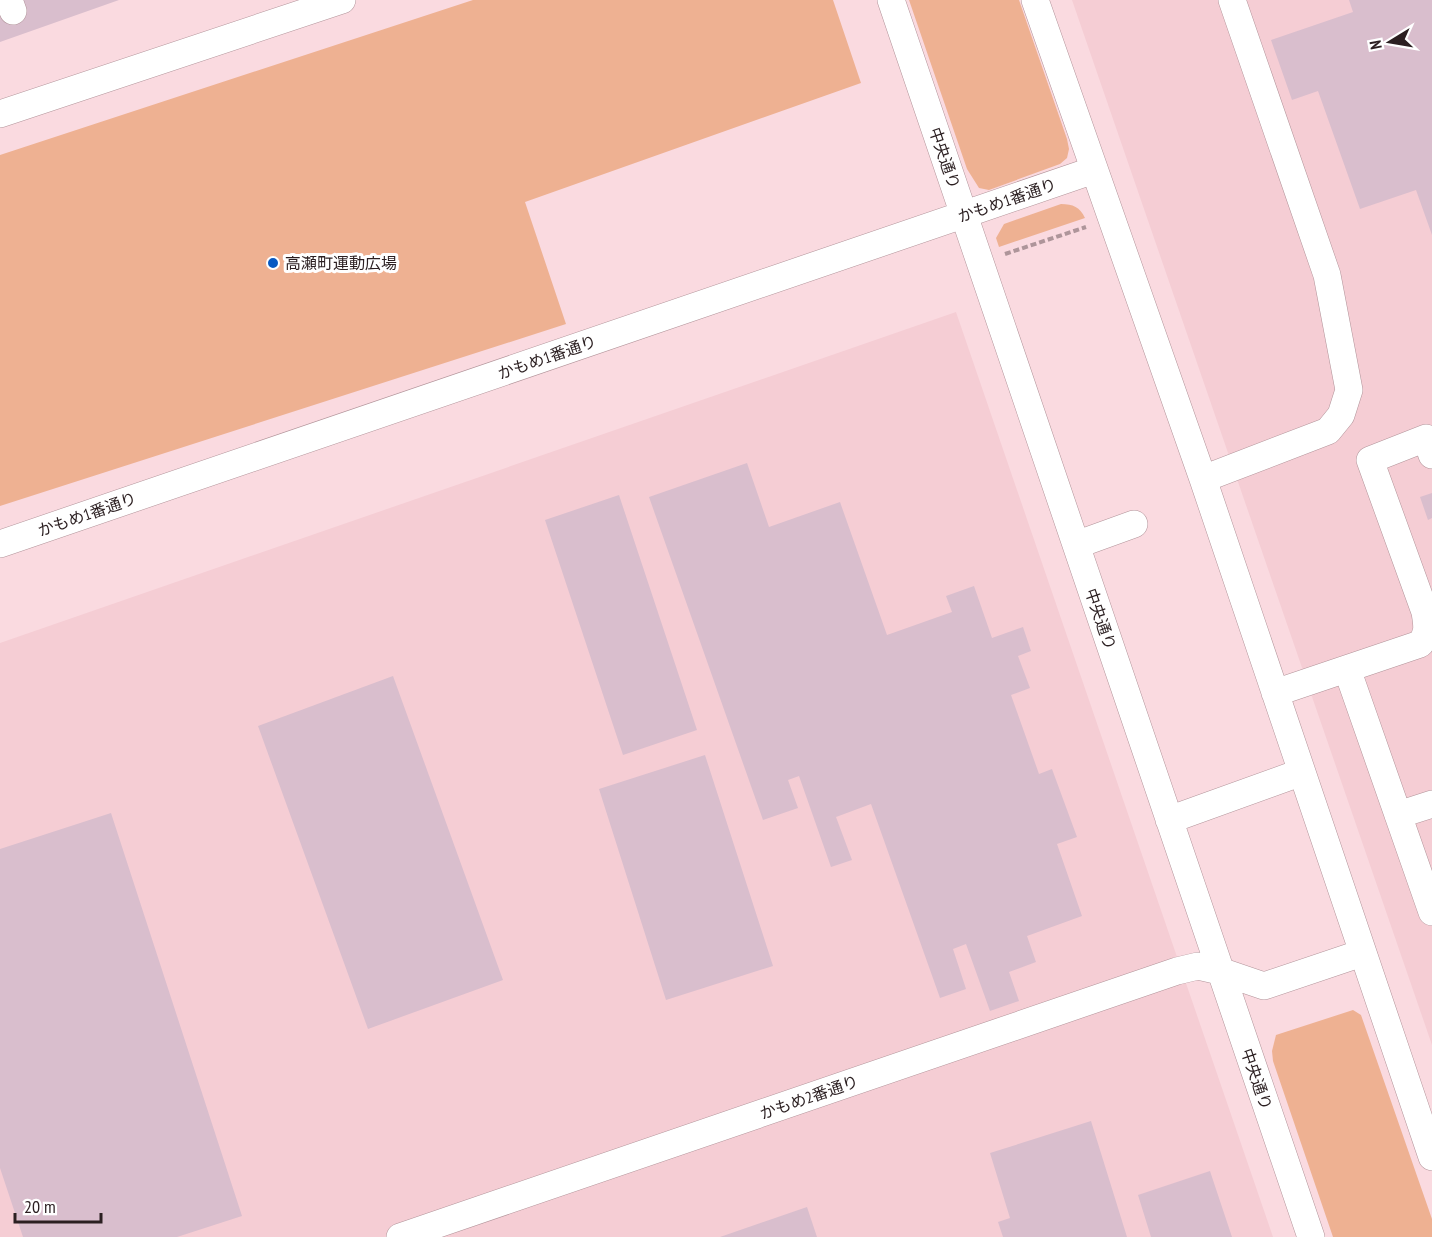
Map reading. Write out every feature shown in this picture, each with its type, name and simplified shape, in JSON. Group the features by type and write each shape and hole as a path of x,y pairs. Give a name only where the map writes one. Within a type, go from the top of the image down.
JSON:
{"street":[{"path":"0,114 342,0"},
{"name":"中央通り","path":"891,0 1311,1237"},
{"path":"1035,0 1203,479 1432,1157"},
{"path":"1203,479 1328,431 1341,415 1349,390 1327,276 1232,0"},
{"name":"かもめ1番通り","path":"0,544 1094,170"},
{"path":"1275,693 1420,644 1425,638 1427,633 1423,576 1370,460 1426,438 1432,454"},
{"path":"1076,545 1134,524"},
{"path":"1347,669 1432,912"},
{"path":"1168,820 1302,772"},
{"path":"1398,815 1432,804"},
{"name":"かもめ2番通り","path":"400,1237 1177,971 1198,966 1264,986 1362,953"}],"path":[{"path":"1002,255 1092,225"}],"shaded area":[{"name":"高瀬町運動広場","path":"473,0 833,0 861,83 525,202 566,324 0,506 0,155"},
{"path":"909,0 1019,0 1067,139 1069,149 1067,158 1060,164 989,190 979,188 967,169"},
{"path":"1072,0 1432,0 1432,1045"},
{"path":"1061,204 1076,207 1085,218 999,247 996,238 1004,224"},
{"path":"956,312 1273,1237 0,1237 0,643"},
{"path":"1353,1010 1361,1015 1432,1219 1432,1237 1333,1237 1273,1061 1272,1051 1276,1035"}],"building":[{"path":"0,0 119,0 0,42"},
{"path":"1349,0 1432,0 1432,235 1416,190 1360,209 1318,91 1292,100 1271,40 1353,12"},
{"path":"747,463 769,527 840,502 887,635 952,612 946,596 974,586 992,638 1023,627 1031,651 1018,656 1030,688 1011,695 1039,774 1052,769 1077,837 1057,844 1082,916 1027,936 1036,962 1009,972 1019,1001 990,1011 966,944 953,949 966,989 940,998 871,804 836,817 852,860 831,867 799,776 788,780 798,808 763,820 649,497"},
{"path":"1432,493 1432,518 1428,520 1420,497"},
{"path":"619,495 697,730 623,755 545,520"},
{"path":"393,676 503,980 368,1029 258,726"},
{"path":"705,755 773,966 666,1000 599,789"},
{"path":"111,813 242,1216 177,1237 23,1237 0,1168 0,849"},
{"path":"1091,1121 1127,1237 1003,1237 998,1222 1010,1218 990,1153"},
{"path":"1210,1171 1232,1237 1151,1237 1138,1195"},
{"path":"807,1207 817,1237 720,1237"}],"place":[{"name":"高瀬町運動広場","path":"273,263"}]}
